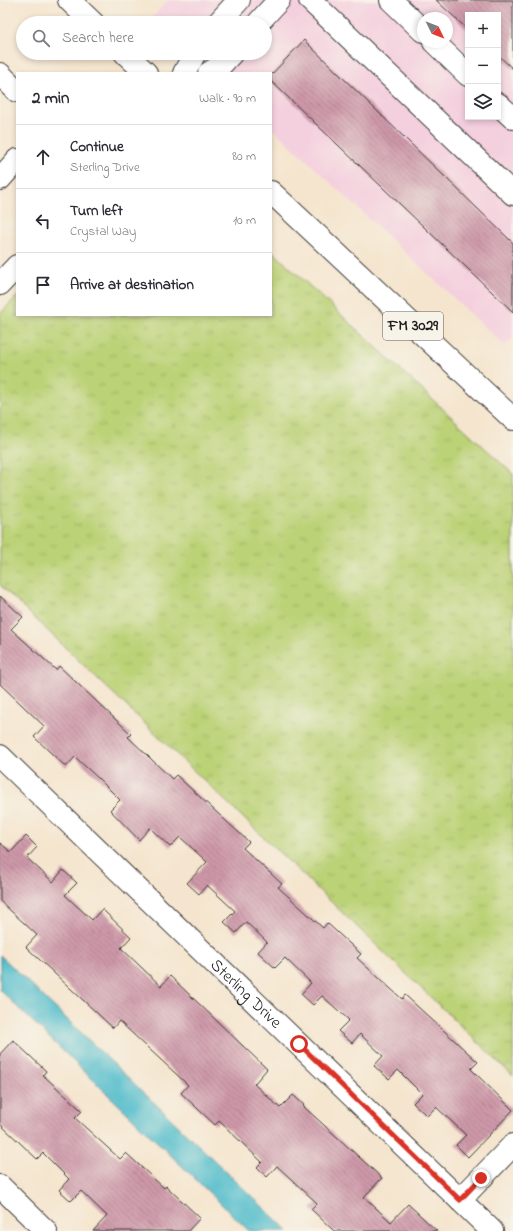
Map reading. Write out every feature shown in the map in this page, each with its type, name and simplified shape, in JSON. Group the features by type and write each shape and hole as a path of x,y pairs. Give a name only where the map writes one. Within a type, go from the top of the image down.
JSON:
{"street":[{"path":"69,0 86,16"},
{"path":"224,16 239,0"},
{"path":"264,16 279,0"},
{"path":"310,0 513,194"},
{"path":"391,0 417,25"},
{"path":"440,48 465,71"},
{"path":"132,60 145,72"},
{"path":"185,72 191,60"},
{"path":"211,72 220,66 226,60"},
{"path":"0,74 16,90"},
{"path":"501,107 513,118"},
{"name":"FM 3029","path":"272,193 513,419"},
{"path":"0,284 16,267"},
{"name":"Sterling Drive","path":"0,756 492,1231"},
{"path":"460,1200 513,1145"},
{"path":"0,1186 46,1231"}],"shaded area":[{"path":"168,0 513,0 513,338 505,346 272,128 272,72 212,72 199,60 272,60 272,16 154,16"}],"green space":[{"path":"272,251 513,474 513,1076 0,585 0,314 16,297 16,316 272,316"}],"water":[{"path":"0,955 288,1231 249,1231 0,990"}],"building":[{"path":"436,0 513,0 513,69 501,58 501,12 465,12 465,27 453,16 453,12 449,12"},
{"path":"304,40 513,243 513,312 272,82 272,74"},
{"path":"0,596 23,617 11,629 56,670 59,666 131,734 128,737 172,779 176,775 249,842 243,848 282,884 278,887 323,928 327,923 361,954 357,958 402,999 405,995 478,1062 471,1069 513,1110 468,1157 456,1145 466,1135 436,1107 427,1116 413,1103 422,1094 398,1070 389,1079 374,1066 383,1056 360,1034 352,1043 338,1031 349,1020 322,996 313,1005 301,994 311,983 285,958 275,968 258,952 267,942 246,922 236,933 224,922 235,911 207,885 199,894 187,883 207,862 180,837 170,847 150,828 139,840 110,810 120,800 99,779 75,757 66,767 34,737 44,726 0,684"},
{"path":"26,836 37,847 27,858 53,882 63,870 77,883 65,895 92,920 102,909 131,937 121,948 161,986 170,976 267,1069 254,1084 280,1108 293,1095 304,1105 303,1106 382,1178 364,1197 391,1222 408,1204 437,1231 334,1231 311,1209 317,1203 277,1166 267,1177 257,1167 262,1162 219,1121 215,1125 181,1093 188,1085 119,1021 113,1028 26,947 37,935 0,901 0,843 11,852"},
{"path":"13,1040 46,1071 43,1075 82,1111 75,1118 120,1159 126,1153 164,1188 166,1186 200,1218 188,1231 93,1231 107,1216 81,1191 71,1201 59,1190 69,1179 43,1153 37,1159 0,1124 0,1054"}],"route":[{"path":"299,1044 460,1200 481,1178"}]}
